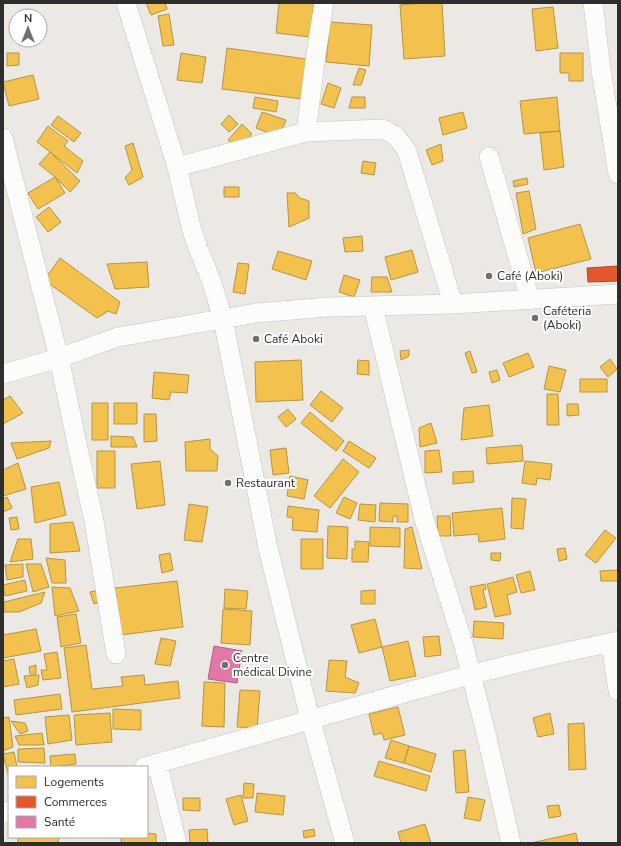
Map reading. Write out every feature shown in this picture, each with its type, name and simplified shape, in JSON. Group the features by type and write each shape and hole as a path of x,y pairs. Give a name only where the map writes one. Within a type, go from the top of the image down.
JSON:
{"street":[{"path":"126,3 176,167 192,231 211,280 223,319 268,548 310,719 345,843"},
{"path":"306,132 324,3"},
{"path":"593,3 601,70 618,174"},
{"path":"176,167 306,132 383,129 396,136 407,151 453,304"},
{"path":"3,138 59,358 94,521 116,654"},
{"path":"489,157 530,299"},
{"path":"3,374 59,358 118,337 256,313 328,307 453,304 618,294"},
{"path":"373,306 424,519 464,646 486,733 511,843"},
{"path":"177,843 151,765 471,674 614,642 618,691"}],"building: Logements":[{"path":"146,3 165,3 167,9 151,15"},
{"path":"279,3 314,3 310,37 276,33"},
{"path":"442,3 445,56 404,59 400,5"},
{"path":"553,7 558,48 536,51 532,9"},
{"path":"169,14 174,45 163,46 158,16"},
{"path":"330,22 372,25 369,66 326,62"},
{"path":"227,48 306,59 302,99 222,89"},
{"path":"7,53 19,53 19,65 7,66"},
{"path":"181,53 206,57 202,83 177,80"},
{"path":"560,53 583,53 583,81 569,81 569,73 560,73"},
{"path":"359,68 366,70 361,85 353,85"},
{"path":"33,75 39,99 9,106 3,82"},
{"path":"328,83 341,88 334,108 321,104"},
{"path":"255,97 278,101 276,112 253,108"},
{"path":"352,97 365,97 365,108 349,108"},
{"path":"557,97 560,131 524,134 520,101"},
{"path":"262,112 286,120 279,137 256,128"},
{"path":"463,112 467,128 443,135 439,118"},
{"path":"229,115 238,124 229,132 221,124"},
{"path":"58,116 81,133 74,142 51,125"},
{"path":"242,124 252,134 238,149 228,140"},
{"path":"48,126 68,141 64,146 83,161 77,173 37,142"},
{"path":"560,131 564,167 544,170 540,133"},
{"path":"133,143 143,177 129,185 125,178 132,170 125,146"},
{"path":"441,144 443,161 432,165 426,150"},
{"path":"50,152 80,181 70,192 39,164"},
{"path":"363,161 376,163 374,175 361,173"},
{"path":"55,177 65,193 38,209 28,193"},
{"path":"527,178 528,184 514,187 513,181"},
{"path":"224,187 239,187 239,197 224,197"},
{"path":"529,191 536,229 523,234 516,193"},
{"path":"287,193 295,193 300,198 309,201 309,218 289,227"},
{"path":"49,207 61,222 48,232 36,217"},
{"path":"580,224 591,259 536,273 528,238"},
{"path":"362,236 363,251 345,252 343,238"},
{"path":"412,250 418,272 391,280 385,257"},
{"path":"278,251 312,261 306,280 272,269"},
{"path":"60,258 120,302 116,314 108,311 97,318 44,280"},
{"path":"147,262 149,287 115,289 107,264"},
{"path":"238,263 249,264 245,294 233,292"},
{"path":"344,275 360,280 354,297 339,292"},
{"path":"372,277 387,277 392,292 371,292"},
{"path":"409,350 409,356 401,360 400,351"},
{"path":"470,351 477,372 472,373 465,353"},
{"path":"528,353 534,367 509,377 503,363"},
{"path":"610,359 617,369 608,377 600,367"},
{"path":"301,360 303,400 256,402 255,362"},
{"path":"358,360 369,361 369,375 357,374"},
{"path":"549,366 566,370 560,392 544,389"},
{"path":"497,370 500,380 492,383 489,372"},
{"path":"154,372 189,375 187,393 171,392 169,400 152,398"},
{"path":"580,379 607,379 607,392 580,392"},
{"path":"321,391 343,408 332,422 310,405"},
{"path":"547,394 558,394 559,425 547,425"},
{"path":"10,396 23,413 3,424 3,400"},
{"path":"92,403 108,403 108,440 92,440"},
{"path":"114,403 137,403 137,424 114,424"},
{"path":"567,404 578,404 579,415 567,416"},
{"path":"489,405 493,436 461,440 464,408"},
{"path":"288,409 296,419 286,427 278,417"},
{"path":"310,412 344,441 336,451 301,423"},
{"path":"144,414 156,414 157,441 144,442"},
{"path":"431,423 437,443 420,447 419,428"},
{"path":"111,436 133,437 137,447 111,447"},
{"path":"210,439 210,449 218,456 217,471 186,471 185,442"},
{"path":"51,441 49,448 17,459 11,443"},
{"path":"349,441 376,458 369,468 343,451"},
{"path":"522,445 523,461 487,464 486,448"},
{"path":"286,448 289,473 273,475 270,450"},
{"path":"439,450 442,472 425,473 425,451"},
{"path":"97,451 115,451 115,488 97,488"},
{"path":"343,459 359,472 330,508 314,496"},
{"path":"160,461 165,505 137,509 131,464"},
{"path":"525,461 552,464 550,480 537,478 536,485 522,483"},
{"path":"18,463 26,489 3,496 3,470"},
{"path":"473,471 474,482 453,484 453,472"},
{"path":"290,476 308,480 304,499 287,496"},
{"path":"59,482 66,515 35,523 31,487"},
{"path":"7,497 12,508 3,512 3,499"},
{"path":"344,497 357,503 350,519 336,513"},
{"path":"512,498 526,499 523,529 511,528"},
{"path":"380,503 408,504 408,522 397,522 397,516 393,516 393,522 379,521"},
{"path":"189,504 208,507 202,542 184,540"},
{"path":"360,504 376,505 375,522 358,520"},
{"path":"288,506 319,510 317,532 292,530 293,518 287,517"},
{"path":"502,508 505,539 479,542 478,534 454,536 452,513"},
{"path":"437,516 450,516 451,536 438,536"},
{"path":"17,517 19,529 11,530 9,518"},
{"path":"73,522 80,551 50,553 50,524"},
{"path":"328,526 348,527 347,559 327,558"},
{"path":"370,527 400,528 400,547 370,546"},
{"path":"412,527 422,569 404,568 405,529"},
{"path":"605,530 616,538 596,563 585,555"},
{"path":"18,539 31,539 33,559 10,562"},
{"path":"301,539 323,539 323,569 301,569"},
{"path":"355,541 369,542 368,562 352,562 352,549 355,549"},
{"path":"565,548 567,559 559,561 557,549"},
{"path":"170,553 173,570 162,573 159,555"},
{"path":"491,553 501,553 500,561 491,560"},
{"path":"46,558 65,560 66,583 52,583"},
{"path":"23,564 23,577 7,580 5,565"},
{"path":"26,564 41,564 49,587 33,592"},
{"path":"618,570 618,581 601,581 600,571"},
{"path":"530,571 535,590 521,593 516,575"},
{"path":"513,577 517,592 507,595 511,614 495,617 487,584"},
{"path":"25,580 27,591 5,596 3,585"},
{"path":"177,581 183,627 121,635 115,588"},
{"path":"485,584 486,589 483,590 487,607 475,610 470,587"},
{"path":"52,587 70,588 79,611 55,616"},
{"path":"225,589 248,591 246,609 224,608"},
{"path":"99,590 103,601 94,604 90,592"},
{"path":"375,590 375,604 361,604 361,591"},
{"path":"45,592 41,603 19,612 4,612 4,602"},
{"path":"223,609 252,611 250,645 221,643"},
{"path":"76,614 81,643 61,647 57,617"},
{"path":"375,619 382,647 359,653 351,625"},
{"path":"474,621 504,623 503,639 473,637"},
{"path":"36,629 41,651 3,658 3,635"},
{"path":"439,636 441,655 425,657 423,637"},
{"path":"161,638 176,641 170,666 155,664"},
{"path":"408,641 416,676 390,681 382,647"},
{"path":"86,645 92,689 123,686 121,677 144,675 145,685 178,681 180,698 72,712 64,648"},
{"path":"57,652 61,678 43,680 41,670 47,670 44,654"},
{"path":"14,659 19,684 3,687 3,661"},
{"path":"329,660 347,661 345,677 359,683 355,693 326,691"},
{"path":"36,665 36,674 30,674 29,667"},
{"path":"39,675 38,685 27,688 24,676"},
{"path":"204,682 225,683 224,727 202,726"},
{"path":"240,690 260,691 257,728 237,727"},
{"path":"60,694 62,709 16,715 14,700"},
{"path":"398,707 405,735 384,740 382,733 374,735 369,714"},
{"path":"113,709 141,710 141,730 113,729"},
{"path":"110,713 112,742 76,745 74,715"},
{"path":"550,713 554,734 538,737 533,718"},
{"path":"69,715 72,740 48,744 45,717"},
{"path":"9,717 13,747 3,751 3,718"},
{"path":"11,721 25,723 28,731 20,734"},
{"path":"584,723 586,769 569,770 568,724"},
{"path":"42,733 44,745 19,745 15,736"},
{"path":"391,740 409,746 404,763 385,758"},
{"path":"409,746 436,754 431,772 404,763"},
{"path":"44,748 45,763 18,762 18,749"},
{"path":"465,750 469,792 456,793 453,751"},
{"path":"14,752 17,766 8,766 8,774 3,754"},
{"path":"75,754 76,764 51,766 50,756"},
{"path":"379,761 430,776 426,791 374,776"},
{"path":"244,783 254,784 253,798 243,798"},
{"path":"257,793 285,796 283,815 255,812"},
{"path":"241,795 248,821 234,825 226,799"},
{"path":"468,797 485,800 480,821 464,818"},
{"path":"183,798 200,798 200,811 183,810"},
{"path":"559,805 561,816 549,818 547,806"},
{"path":"425,824 431,843 401,843 398,832"},
{"path":"207,829 208,843 190,843 189,830"},
{"path":"314,829 315,836 304,838 303,831"},
{"path":"148,833 156,834 156,843 121,843 121,838 148,838"},
{"path":"576,833 578,843 531,843"},
{"path":"18,838 59,838 58,843 18,843"}],"building: Commerces":[{"path":"618,266 618,281 588,282 587,268"}],"building: Santé":[{"name":"Centre médical Divine","path":"214,646 242,651 237,683 208,679"}],"place":[{"name":"Café (Aboki)","path":"489,276"},
{"name":"Caféteria (Aboki)","path":"535,318"},
{"name":"Café Aboki","path":"256,339"},
{"name":"Restaurant","path":"228,483"},
{"name":"Centre médical Divine","path":"225,665"}]}
